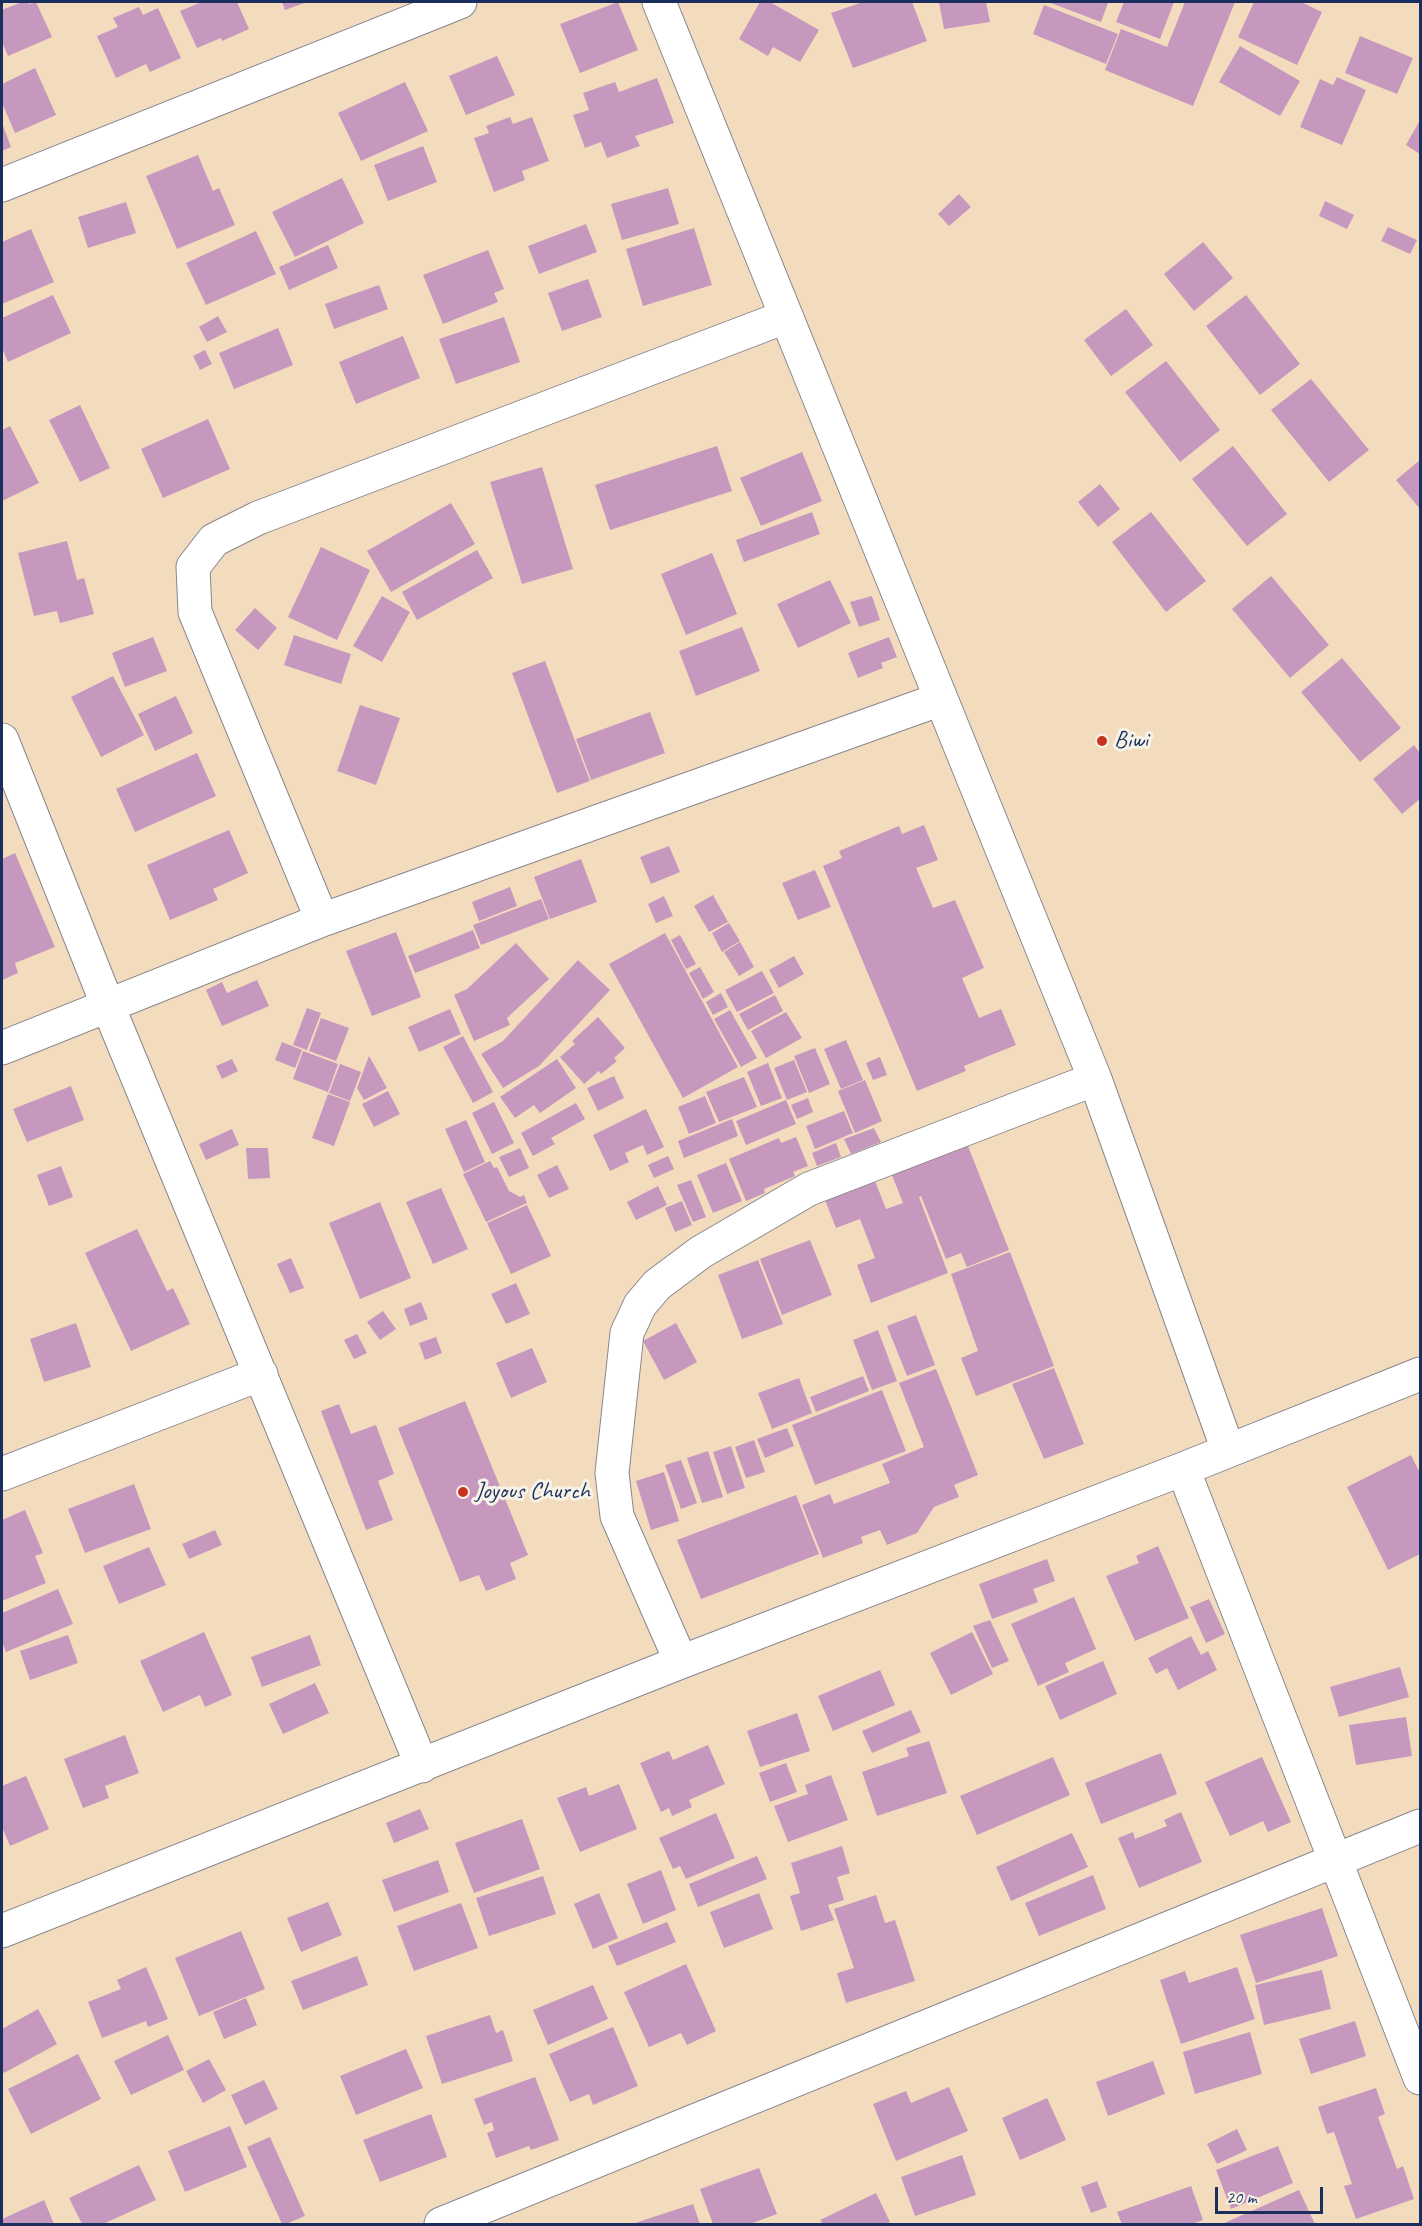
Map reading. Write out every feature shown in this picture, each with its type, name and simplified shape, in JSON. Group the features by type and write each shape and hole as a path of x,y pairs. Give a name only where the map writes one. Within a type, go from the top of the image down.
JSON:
{"street":[{"path":"2,185 460,2"},
{"path":"659,2 1095,1079 1228,1450"},
{"path":"322,920 195,612 193,567 214,540 258,518 785,316"},
{"path":"2,1048 322,920 941,699"},
{"path":"2,740 108,1006 422,1766"},
{"path":"681,1662 617,1516 612,1473 627,1333 640,1305 657,1285 701,1252 809,1189 1095,1079"},
{"path":"2,1474 261,1374"},
{"path":"2,1931 681,1662 1183,1469 1420,1374"},
{"path":"1183,1469 1420,2078"},
{"path":"441,2224 1420,1826"}],"building":[{"path":"22,2 29,4 36,2 52,37 8,56 2,42 2,10"},
{"path":"202,2 237,2 249,29 222,41 221,38 197,48 180,11"},
{"path":"282,2 307,2 285,10"},
{"path":"618,2 638,50 580,73 560,24"},
{"path":"760,2 770,2 819,30 800,62 773,47 768,56 739,39"},
{"path":"863,2 912,2 927,41 853,68 831,13"},
{"path":"939,2 986,2 990,22 944,29"},
{"path":"1048,2 1103,2 1108,3 1101,22"},
{"path":"1124,2 1174,2 1160,39 1116,22"},
{"path":"1185,2 1235,2 1193,106 1105,70 1121,29 1167,47"},
{"path":"1254,2 1301,2 1322,12 1297,65 1238,37"},
{"path":"1044,5 1118,34 1106,64 1033,34"},
{"path":"139,7 143,15 158,8 181,58 150,72 146,64 116,78 97,36 118,27 113,18"},
{"path":"1360,36 1413,58 1397,94 1345,73"},
{"path":"1240,46 1300,81 1280,116 1219,82"},
{"path":"497,56 515,95 466,115 449,76"},
{"path":"35,68 56,115 15,133 2,103 2,84"},
{"path":"1337,77 1366,90 1342,145 1300,127 1320,79 1333,85"},
{"path":"657,78 674,123 635,136 640,146 607,158 601,142 585,148 573,115 589,110 583,93 615,82 619,92"},
{"path":"405,82 428,131 361,161 338,113"},
{"path":"510,117 513,124 532,117 549,161 522,171 525,180 494,192 474,138 489,133 486,126"},
{"path":"1420,120 1420,154 1406,145"},
{"path":"2,123 11,147 2,151"},
{"path":"423,146 437,182 388,201 374,165"},
{"path":"198,155 213,191 219,188 235,225 177,249 146,176"},
{"path":"342,178 364,223 295,257 272,212"},
{"path":"668,188 679,224 622,240 611,204"},
{"path":"959,194 971,207 949,226 938,214"},
{"path":"1325,201 1354,215 1347,229 1319,216"},
{"path":"126,202 136,233 88,248 78,217"},
{"path":"586,224 597,252 539,274 528,246"},
{"path":"1388,227 1417,240 1410,254 1381,241"},
{"path":"694,228 712,285 643,306 626,249"},
{"path":"31,229 54,282 2,304 2,242"},
{"path":"256,231 276,274 206,305 186,263"},
{"path":"1203,242 1233,278 1194,311 1164,274"},
{"path":"328,245 338,268 289,290 279,267"},
{"path":"488,250 504,289 494,293 498,302 443,324 423,275"},
{"path":"588,279 602,317 562,331 548,293"},
{"path":"379,285 388,309 334,329 325,304"},
{"path":"53,295 71,333 8,362 2,348 2,318"},
{"path":"1246,295 1300,364 1260,395 1206,326"},
{"path":"1126,309 1153,345 1111,376 1084,340"},
{"path":"218,316 227,332 207,342 199,327"},
{"path":"504,317 520,362 456,384 439,339"},
{"path":"278,328 293,365 234,389 219,353"},
{"path":"403,336 420,378 356,404 339,362"},
{"path":"205,350 212,364 200,370 193,356"},
{"path":"1166,361 1220,430 1180,462 1125,392"},
{"path":"1311,379 1369,450 1329,482 1271,410"},
{"path":"80,405 110,468 80,482 49,420"},
{"path":"208,419 230,469 163,498 141,449"},
{"path":"10,426 39,483 2,501 2,430"},
{"path":"717,446 732,491 610,530 595,485"},
{"path":"1233,446 1287,514 1247,546 1192,479"},
{"path":"802,452 822,501 761,526 740,478"},
{"path":"1420,460 1420,509 1396,480"},
{"path":"542,467 573,569 522,584 490,482"},
{"path":"1100,484 1120,509 1098,527 1078,502"},
{"path":"451,503 475,544 391,592 367,551"},
{"path":"812,512 820,534 744,562 736,540"},
{"path":"1151,512 1206,581 1166,612 1112,542"},
{"path":"67,541 77,580 84,578 94,614 60,623 57,611 34,616 18,553"},
{"path":"321,547 370,570 337,640 288,617"},
{"path":"477,550 493,578 417,620 402,592"},
{"path":"712,553 737,614 686,635 661,574"},
{"path":"1271,576 1329,645 1290,678 1232,609"},
{"path":"830,580 851,623 798,648 777,604"},
{"path":"382,596 410,612 382,662 353,646"},
{"path":"872,596 880,620 859,627 850,602"},
{"path":"255,608 277,628 258,650 235,630"},
{"path":"742,627 760,671 696,696 679,651"},
{"path":"294,635 351,654 341,684 284,665"},
{"path":"153,637 167,671 125,687 112,653"},
{"path":"889,637 897,657 881,663 883,668 858,678 848,653"},
{"path":"1342,658 1401,728 1360,762 1301,692"},
{"path":"545,661 590,781 557,793 512,673"},
{"path":"113,676 144,735 101,757 71,697"},
{"path":"176,696 193,733 155,751 138,714"},
{"path":"360,705 400,718 376,785 337,771"},
{"path":"650,712 665,753 591,780 576,739"},
{"path":"1414,745 1420,753 1420,799 1402,814 1373,779"},
{"path":"197,753 216,796 135,832 116,789"},
{"path":"924,825 938,860 916,868 933,908 955,900 984,968 962,978 979,1018 1001,1009 1016,1045 964,1066 966,1071 917,1091 823,866 842,858 839,851 899,826 902,834"},
{"path":"229,830 248,873 213,889 218,900 170,920 147,865"},
{"path":"669,846 680,872 651,884 640,857"},
{"path":"15,853 55,947 15,963 18,973 2,980 2,859"},
{"path":"581,859 597,902 550,919 534,877"},
{"path":"815,870 831,907 798,920 782,883"},
{"path":"510,887 517,906 479,921 472,902"},
{"path":"713,895 728,922 709,932 694,906"},
{"path":"664,896 673,916 656,923 648,904"},
{"path":"541,899 549,919 481,945 473,925"},
{"path":"729,923 740,941 722,952 712,933"},
{"path":"473,930 480,948 415,973 408,956"},
{"path":"396,932 421,997 372,1016 346,951"},
{"path":"665,933 738,1067 683,1098 609,964"},
{"path":"680,935 696,964 686,969 671,940"},
{"path":"740,942 754,967 739,976 724,952"},
{"path":"516,943 549,979 507,1018 510,1025 474,1041 454,995 467,989"},
{"path":"794,956 804,974 779,988 769,970"},
{"path":"578,960 610,990 539,1066 503,1088 481,1054 503,1041"},
{"path":"700,967 714,992 703,999 689,973"},
{"path":"762,971 774,993 737,1012 725,990"},
{"path":"257,980 269,1006 222,1026 206,990 222,982 227,993"},
{"path":"721,993 728,1007 713,1015 706,1002"},
{"path":"775,995 783,1011 748,1030 739,1014"},
{"path":"307,1008 321,1013 307,1050 293,1045"},
{"path":"450,1009 461,1034 419,1052 408,1027"},
{"path":"730,1010 757,1058 741,1067 714,1019"},
{"path":"786,1012 802,1038 766,1058 751,1031"},
{"path":"598,1017 625,1048 614,1058 617,1061 601,1074 599,1071 584,1084 560,1057 575,1044 572,1041"},
{"path":"321,1018 349,1028 336,1061 309,1051"},
{"path":"463,1036 493,1092 473,1103 443,1047"},
{"path":"846,1040 863,1080 841,1089 824,1049"},
{"path":"282,1042 302,1050 295,1068 275,1060"},
{"path":"815,1048 830,1084 809,1093 794,1056"},
{"path":"303,1051 338,1064 328,1092 293,1079"},
{"path":"369,1056 387,1088 364,1100 357,1088"},
{"path":"880,1057 887,1075 873,1080 866,1063"},
{"path":"232,1059 238,1071 222,1079 216,1066"},
{"path":"557,1059 576,1088 540,1113 534,1105 515,1118 500,1097"},
{"path":"794,1060 807,1092 787,1100 774,1068"},
{"path":"768,1063 782,1098 761,1106 747,1072"},
{"path":"340,1064 361,1072 350,1101 329,1093"},
{"path":"614,1076 624,1098 598,1111 587,1088"},
{"path":"744,1077 757,1107 719,1122 706,1092"},
{"path":"865,1080 882,1121 855,1133 838,1091"},
{"path":"71,1086 84,1120 27,1142 13,1109"},
{"path":"388,1091 400,1114 374,1127 362,1104"},
{"path":"328,1094 350,1102 334,1146 312,1138"},
{"path":"705,1096 716,1123 689,1134 678,1107"},
{"path":"808,1098 813,1112 797,1119 791,1105"},
{"path":"786,1100 796,1124 746,1145 736,1121"},
{"path":"494,1102 514,1143 492,1154 472,1113"},
{"path":"576,1103 585,1119 551,1138 555,1144 533,1156 521,1133"},
{"path":"646,1109 664,1147 647,1155 643,1145 625,1153 629,1162 610,1171 593,1135"},
{"path":"844,1111 853,1133 815,1149 806,1126"},
{"path":"732,1119 738,1136 684,1158 678,1141"},
{"path":"466,1120 485,1162 464,1172 445,1129"},
{"path":"874,1128 881,1142 851,1154 844,1139"},
{"path":"232,1129 239,1145 206,1160 199,1144"},
{"path":"964,1136 1009,1250 967,1267 961,1253 946,1259 921,1196 919,1197 948,1273 871,1303 857,1265 875,1258 860,1219 836,1228 825,1200 875,1181 886,1209 903,1203 888,1165"},
{"path":"796,1137 808,1166 793,1172 795,1176 764,1189 765,1193 746,1201 729,1159 779,1138 781,1143"},
{"path":"836,1143 841,1157 817,1166 812,1153"},
{"path":"246,1148 268,1148 270,1178 248,1179"},
{"path":"520,1148 529,1168 509,1177 499,1157"},
{"path":"668,1156 674,1169 654,1178 648,1165"},
{"path":"490,1161 494,1168 497,1167 509,1191 520,1197 524,1195 527,1203 486,1222 463,1174"},
{"path":"726,1163 742,1201 713,1213 697,1175"},
{"path":"557,1165 569,1189 549,1198 537,1175"},
{"path":"61,1166 73,1197 49,1206 37,1175"},
{"path":"691,1180 706,1217 693,1222 677,1185"},
{"path":"658,1186 667,1205 636,1220 627,1202"},
{"path":"441,1188 468,1249 433,1264 406,1202"},
{"path":"682,1201 692,1225 675,1232 665,1208"},
{"path":"380,1202 411,1278 360,1299 329,1223"},
{"path":"527,1205 551,1256 511,1274 487,1223"},
{"path":"137,1229 167,1291 173,1288 190,1324 131,1351 85,1253"},
{"path":"810,1240 832,1295 782,1315 760,1259"},
{"path":"1010,1252 1054,1366 976,1396 961,1358 978,1351 951,1274"},
{"path":"291,1258 304,1288 290,1293 277,1264"},
{"path":"758,1260 783,1324 742,1339 718,1275"},
{"path":"516,1283 530,1314 506,1324 491,1294"},
{"path":"421,1302 428,1319 410,1326 404,1309"},
{"path":"383,1311 396,1329 380,1340 367,1322"},
{"path":"916,1315 935,1365 907,1376 887,1326"},
{"path":"76,1323 91,1367 44,1382 30,1339"},
{"path":"676,1323 697,1362 664,1380 643,1341"},
{"path":"878,1330 897,1381 872,1390 853,1340"},
{"path":"357,1334 367,1353 354,1359 344,1340"},
{"path":"436,1337 442,1353 425,1360 419,1343"},
{"path":"532,1348 547,1382 511,1398 496,1363"},
{"path":"1054,1368 1084,1444 1044,1459 1012,1384"},
{"path":"936,1369 978,1475 954,1485 959,1497 934,1507 917,1533 887,1545 880,1530 861,1537 863,1543 823,1558 802,1505 830,1494 834,1504 890,1483 882,1464 924,1447 899,1383"},
{"path":"863,1376 869,1391 816,1412 810,1397"},
{"path":"799,1378 812,1413 772,1429 758,1393"},
{"path":"882,1390 906,1451 815,1485 792,1425"},
{"name":"Joyous Church","path":"465,1401 528,1555 510,1563 516,1579 486,1591 479,1575 460,1582 398,1428"},
{"path":"339,1404 351,1434 376,1425 394,1474 378,1481 393,1520 366,1530 321,1411"},
{"path":"787,1428 794,1446 765,1458 757,1439"},
{"path":"754,1440 765,1472 746,1478 735,1447"},
{"path":"731,1446 745,1488 727,1494 713,1452"},
{"path":"708,1451 723,1497 702,1503 687,1458"},
{"path":"1411,1455 1420,1473 1420,1554 1388,1570 1347,1487"},
{"path":"681,1460 697,1503 681,1509 665,1465"},
{"path":"664,1472 679,1521 651,1530 636,1481"},
{"path":"134,1484 151,1529 85,1553 68,1509"},
{"path":"796,1495 819,1554 701,1599 677,1540"},
{"path":"25,1510 43,1553 35,1556 46,1583 2,1601 2,1520"},
{"path":"215,1530 222,1545 189,1559 182,1544"},
{"path":"1158,1546 1189,1618 1135,1641 1106,1576 1139,1563 1136,1556"},
{"path":"149,1547 166,1585 119,1604 103,1566"},
{"path":"1047,1559 1055,1581 1033,1589 1038,1602 992,1619 979,1584"},
{"path":"58,1589 73,1624 6,1652 2,1642 2,1613"},
{"path":"1074,1597 1096,1649 1065,1663 1069,1672 1038,1686 1011,1624"},
{"path":"1209,1599 1225,1634 1206,1643 1190,1607"},
{"path":"990,1620 1009,1661 992,1668 973,1626"},
{"path":"204,1632 232,1695 205,1707 200,1695 163,1712 140,1661"},
{"path":"972,1632 993,1674 951,1695 930,1653"},
{"path":"68,1635 78,1663 30,1680 20,1651"},
{"path":"310,1635 321,1665 262,1687 251,1657"},
{"path":"1191,1636 1201,1655 1208,1651 1217,1670 1178,1690 1167,1668 1156,1674 1148,1658"},
{"path":"1103,1661 1117,1694 1060,1720 1045,1686"},
{"path":"1400,1667 1409,1697 1339,1717 1330,1687"},
{"path":"880,1670 895,1705 833,1731 818,1696"},
{"path":"315,1683 329,1713 283,1734 269,1704"},
{"path":"911,1710 921,1732 872,1753 862,1731"},
{"path":"797,1713 810,1751 760,1767 747,1731"},
{"path":"1406,1717 1412,1756 1356,1765 1349,1725"},
{"path":"125,1735 139,1773 105,1786 109,1798 83,1808 64,1759"},
{"path":"929,1741 947,1793 877,1816 862,1772 909,1756 906,1748"},
{"path":"708,1745 725,1784 689,1800 692,1807 672,1816 669,1808 661,1812 640,1763 669,1751 673,1760"},
{"path":"1161,1753 1177,1794 1101,1824 1085,1783"},
{"path":"1053,1757 1070,1795 977,1835 960,1796"},
{"path":"1262,1757 1291,1822 1268,1832 1263,1821 1230,1836 1205,1782"},
{"path":"786,1763 797,1792 770,1802 759,1773"},
{"path":"831,1775 848,1820 788,1842 774,1806 808,1794 805,1785"},
{"path":"26,1776 49,1829 10,1846 2,1827 2,1786"},
{"path":"619,1784 637,1829 580,1852 557,1798 586,1787 589,1796"},
{"path":"420,1809 429,1829 394,1843 386,1823"},
{"path":"1181,1812 1202,1862 1139,1888 1118,1838 1133,1832 1135,1839 1167,1826 1164,1820"},
{"path":"716,1813 735,1858 686,1879 680,1866 673,1869 659,1838"},
{"path":"522,1819 540,1869 474,1893 455,1843"},
{"path":"1072,1833 1088,1867 1011,1901 996,1867"},
{"path":"842,1846 850,1873 837,1877 844,1900 828,1905 834,1920 801,1931 790,1896 800,1893 791,1863"},
{"path":"757,1856 767,1879 698,1907 689,1884"},
{"path":"438,1860 449,1892 394,1912 382,1880"},
{"path":"661,1870 676,1910 643,1924 627,1884"},
{"path":"1093,1875 1106,1909 1039,1936 1025,1903"},
{"path":"543,1876 556,1914 489,1936 476,1898"},
{"path":"599,1893 618,1938 593,1949 574,1904"},
{"path":"759,1893 773,1929 724,1948 710,1912"},
{"path":"876,1895 885,1923 895,1920 915,1981 846,2003 837,1973 854,1968 834,1909"},
{"path":"328,1902 342,1935 301,1952 287,1918"},
{"path":"461,1903 478,1948 414,1971 397,1926"},
{"path":"1322,1908 1338,1956 1256,1983 1240,1935"},
{"path":"667,1922 676,1942 617,1966 608,1946"},
{"path":"241,1931 265,1989 199,2016 175,1958"},
{"path":"357,1956 368,1985 303,2010 291,1981"},
{"path":"686,1964 716,2031 687,2045 681,2033 649,2047 624,1992"},
{"path":"146,1967 168,2019 148,2027 146,2021 102,2038 88,2002 121,1989 117,1980"},
{"path":"1237,1967 1255,2019 1181,2044 1160,1980 1185,1971 1189,1983"},
{"path":"1322,1970 1331,2009 1264,2025 1255,1985"},
{"path":"593,1985 608,2019 548,2045 533,2010"},
{"path":"246,1998 257,2025 224,2039 213,2012"},
{"path":"38,2009 57,2044 4,2073 2,2069 2,2029"},
{"path":"490,2015 496,2033 503,2030 513,2061 442,2084 426,2036"},
{"path":"1355,2021 1366,2056 1311,2074 1299,2039"},
{"path":"613,2027 638,2086 593,2105 589,2094 570,2102 549,2054"},
{"path":"1250,2032 1262,2074 1195,2094 1183,2052"},
{"path":"168,2035 184,2070 131,2095 114,2061"},
{"path":"406,2049 423,2088 356,2115 340,2076"},
{"path":"78,2054 101,2099 31,2134 8,2089"},
{"path":"209,2059 226,2090 203,2103 186,2071"},
{"path":"1153,2061 1165,2094 1108,2116 1096,2082"},
{"path":"535,2077 559,2140 531,2150 529,2146 496,2158 487,2133 494,2130 492,2122 484,2125 474,2099"},
{"path":"264,2080 278,2109 245,2125 231,2095"},
{"path":"949,2087 968,2131 896,2161 873,2104 906,2091 911,2103"},
{"path":"1376,2088 1385,2114 1378,2117 1397,2169 1403,2166 1414,2199 1356,2219 1344,2186 1352,2184 1334,2132 1327,2134 1318,2107"},
{"path":"1047,2098 1066,2140 1020,2160 1002,2118"},
{"path":"431,2114 447,2157 380,2182 363,2140"},
{"path":"230,2126 247,2167 185,2192 168,2151"},
{"path":"1237,2129 1247,2150 1217,2164 1207,2144"},
{"path":"270,2137 305,2216 286,2224 282,2224 247,2147"},
{"path":"1278,2146 1293,2183 1231,2209 1216,2170"},
{"path":"962,2155 976,2195 915,2216 901,2177"},
{"path":"139,2165 156,2200 103,2224 82,2224 69,2198"},
{"path":"759,2168 777,2214 750,2224 713,2224 700,2189"},
{"path":"1097,2181 1107,2207 1091,2213 1081,2187"},
{"path":"1191,2186 1203,2220 1192,2224 1122,2224 1117,2212"},
{"path":"1299,2190 1315,2224 1222,2224"},
{"path":"876,2193 890,2222 885,2224 823,2224 820,2220"},
{"path":"44,2200 54,2224 2,2224 2,2219"},
{"path":"693,2204 700,2224 632,2224"}],"place":[{"name":"Biwi","path":"1102,741"},
{"name":"Joyous Church","path":"463,1492"}]}
